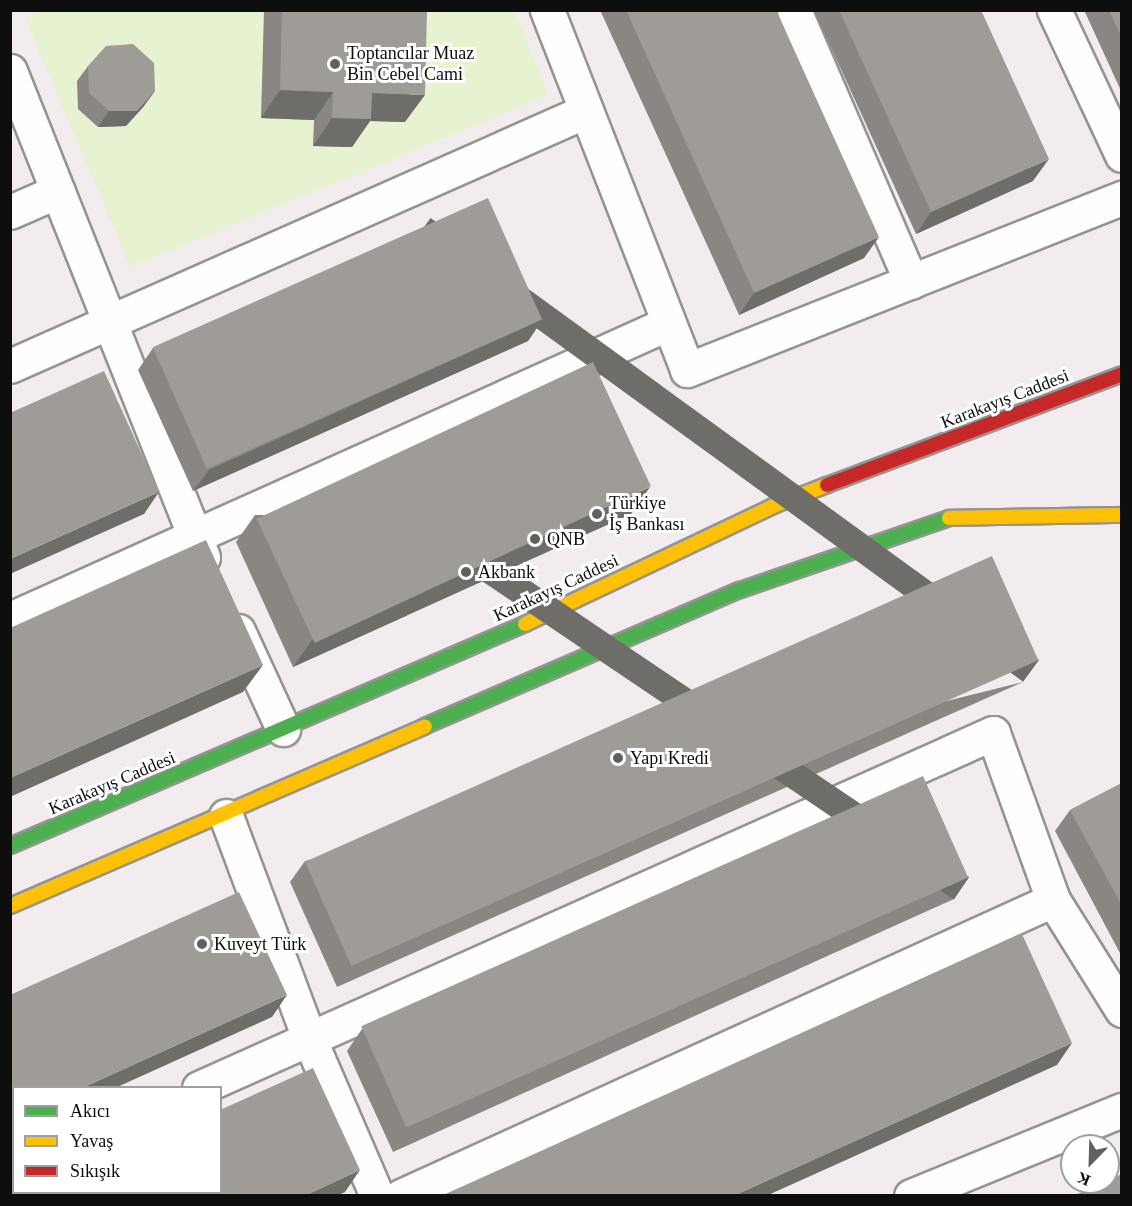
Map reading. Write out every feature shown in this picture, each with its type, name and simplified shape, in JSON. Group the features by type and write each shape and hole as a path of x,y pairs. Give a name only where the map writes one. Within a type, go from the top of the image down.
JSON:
{"main road":[{"name":"Karakayış Caddesi","path":"10,846 492,639 773,506 1122,374"},
{"path":"10,906 226,816 740,590 949,518 1122,515"}],"street":[{"path":"547,10 687,370 1122,198"},
{"path":"794,10 911,282"},
{"path":"1054,10 1122,155"},
{"path":"10,71 195,538 283,729"},
{"path":"10,366 109,320 586,111"},
{"path":"10,212 58,191"},
{"path":"10,619 195,538 669,323"},
{"path":"203,1086 993,733 1053,900 1122,1010"},
{"path":"226,816 309,1038 377,1196"},
{"path":"401,1196 1053,900"},
{"path":"911,1196 1122,1110"}],"shaded area":[{"path":"10,11 1121,11 1121,1195 11,1195"}],"green space":[{"path":"41,10 515,11 548,95 130,267 25,18"}],"building":[{"name":"Toptancılar Muaz Bin Cebel Cami","path":"282,10 427,10 425,95 372,93 371,119 332,118 333,92 280,90"},
{"path":"626,10 776,10 879,237 754,293"},
{"path":"839,10 981,10 1049,159 931,212"},
{"path":"1109,10 1122,10 1122,38"},
{"path":"133,44 154,63 155,91 137,111 109,111 89,93 88,66 106,46"},
{"path":"488,198 542,320 207,469 153,347"},
{"path":"593,362 651,486 315,643 257,519"},
{"path":"104,371 159,492 10,559 10,413"},
{"path":"206,540 263,665 10,778 10,628"},
{"path":"992,556 1038,660 351,966 305,862"},
{"path":"923,776 968,877 406,1128 361,1026"},
{"path":"1122,783 1122,906 1070,810"},
{"path":"239,892 287,995 86,1086 12,1086 12,1119 10,1120 10,995"},
{"path":"1022,934 1072,1043 733,1196 441,1196"},
{"path":"313,1068 360,1170 304,1196 30,1196 34,1194 222,1194 222,1109"},
{"path":"1122,1174 1122,1196 1073,1196 1077,1194 1120,1194 1120,1175"}],"traffic: fast":[{"path":"425,726 740,590 949,518"},
{"path":"10,846 525,624"}],"traffic: slow":[{"path":"525,624 773,506 827,485"},
{"path":"949,518 1122,515"},
{"path":"10,906 425,726"}],"traffic: jam":[{"path":"827,485 1122,374"}],"place":[{"name":"Toptancılar Muaz Bin Cebel Cami","path":"335,64"},
{"name":"Türkiye İş Bankası","path":"597,514"},
{"name":"QNB","path":"535,539"},
{"name":"Akbank","path":"466,572"},
{"name":"Yapı Kredi","path":"618,758"},
{"name":"Kuveyt Türk","path":"202,944"}]}
